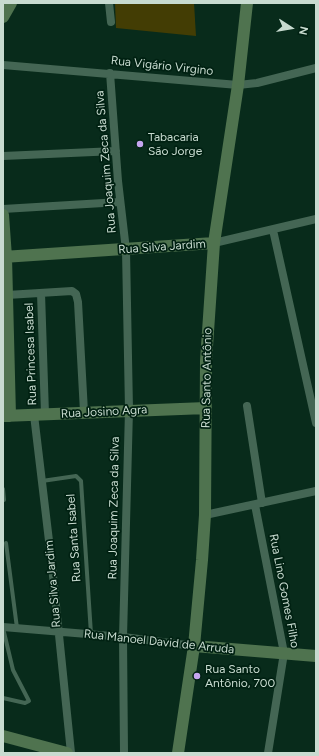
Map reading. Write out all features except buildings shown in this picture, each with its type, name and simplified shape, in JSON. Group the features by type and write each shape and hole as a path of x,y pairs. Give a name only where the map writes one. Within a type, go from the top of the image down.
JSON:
{"main road":[{"path":"3,17 11,3"},
{"name":"Rua Santo Antônio","path":"178,753 194,646 205,515 208,312 214,243 238,85 247,3"},
{"path":"3,215 7,295 6,416"},
{"name":"Rua Silva Jardim","path":"5,257 214,243"},
{"name":"Rua Josino Agra","path":"6,416 206,408"},
{"name":"Rua Manoel David de Arruda","path":"194,646 316,656"},
{"path":"3,736 67,753"}],"street":[{"path":"109,3 111,22"},
{"name":"Rua Vigário Virgino","path":"3,65 238,85 257,83 316,68"},
{"name":"Rua Joaquim Zeca da Silva","path":"110,73 120,202 126,250 128,410 123,637 124,753"},
{"path":"3,156 116,151"},
{"path":"3,209 120,202"},
{"name":"Rua Silva Jardim","path":"214,243 316,219"},
{"path":"273,230 316,423"},
{"path":"7,295 74,292 78,302 84,412"},
{"name":"Rua Princesa Isabel","path":"40,415 41,293"},
{"name":"Rua Lino Gomes Filho","path":"247,406 259,504 284,653 268,753"},
{"name":"Rua Silva Jardim","path":"40,415 42,481 71,753"},
{"path":"205,515 316,491"},
{"name":"Rua Manoel David de Arruda","path":"3,627 58,633 123,637 194,646"}],"lane":[{"name":"Rua Santa Isabel","path":"42,481 76,476 81,481 91,634"},
{"path":"3,489 4,500"},
{"path":"6,543 16,628"},
{"path":"3,627 13,670 29,701 25,704 3,698"}],"shaded area":[{"path":"115,3 194,3 196,36 116,28"}],"place":[{"name":"Tabacaria São Jorge","path":"140,144"},
{"name":"Rua Santo Antônio, 700","path":"197,676"}]}
